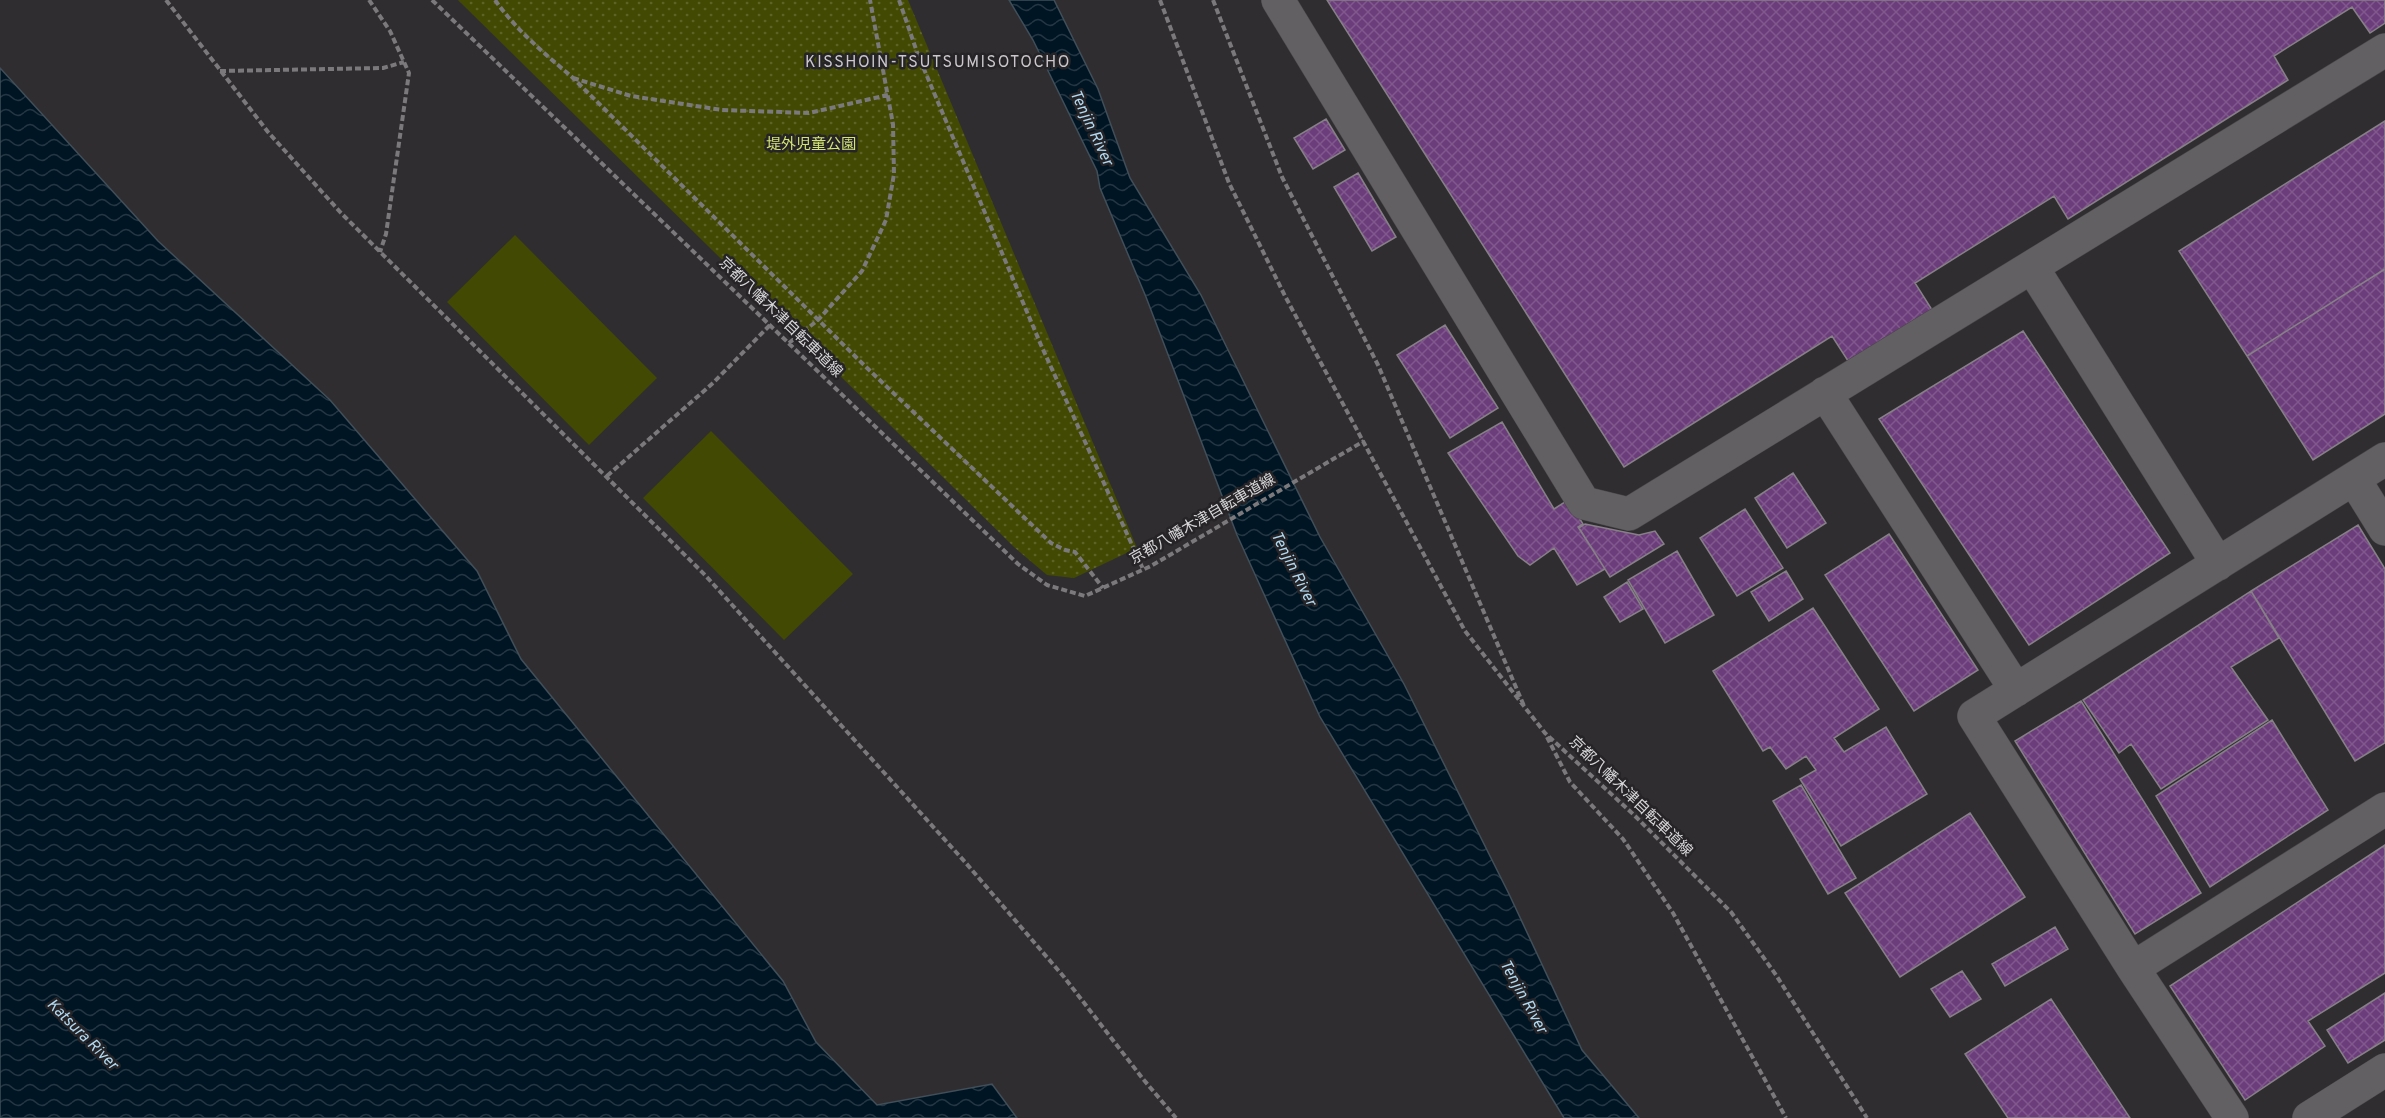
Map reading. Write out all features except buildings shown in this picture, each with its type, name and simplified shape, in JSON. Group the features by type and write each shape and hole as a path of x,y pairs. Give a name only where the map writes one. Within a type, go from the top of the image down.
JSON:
{"lane":[{"path":"1278,0 1584,502 1629,514 2385,50"},
{"path":"2032,267 2218,564"},
{"path":"1826,393 2016,690"},
{"path":"2232,1118 2133,968 1974,716 2385,459"},
{"path":"2354,479 2385,529"},
{"path":"2133,968 2385,809"},
{"path":"2309,1118 2385,1070"}],"path":[{"path":"166,0 276,140 341,213 705,575 965,862 1064,977 1176,1118"},
{"path":"369,0 390,32 409,73 386,234 380,252"},
{"name":"京都八幡木津自転車道線","path":"432,0 1018,564 1047,585 1085,596 1103,588 1151,566 1364,441 1465,631 1545,733 1634,815 1731,912 1776,975 1867,1118"},
{"path":"495,0 541,51 572,77 818,320 1051,543 1075,552 1103,588"},
{"path":"789,343 818,320 862,271 886,220 894,174 893,124 870,0"},
{"path":"898,0 918,55 1041,345 1143,569"},
{"path":"1160,0 1228,183 1285,296 1364,441"},
{"path":"1213,0 1282,177 1378,365 1527,712"},
{"path":"220,71 383,68 404,62"},
{"path":"572,77 631,96 722,110 809,112 888,95"},
{"path":"607,476 713,383 770,325"},
{"path":"1545,733 1570,782 1623,839 1673,914 1786,1118"}],"green space":[{"name":"堤外児童公園","path":"458,0 908,0 1137,548 1074,578 1047,575 1014,547"},
{"path":"515,235 657,378 589,445 447,302"},
{"path":"711,431 853,574 784,640 643,498"}],"water":[{"name":"Tenjin River","path":"1009,0 1054,0 1098,89 1130,178 1201,295 1320,537 1404,684 1509,894 1582,1050 1639,1118 1564,1118 1320,717 1237,535 1146,297 1100,188 1097,171 1033,40"},
{"name":"Katsura River","path":"0,68 158,241 330,400 477,571 521,659 783,981 816,1042 877,1105 992,1084 1017,1118 0,1118"}],"district":[{"name":"KISSHOIN-TSUTSUMISOTOCHO","path":"938,63"}]}
